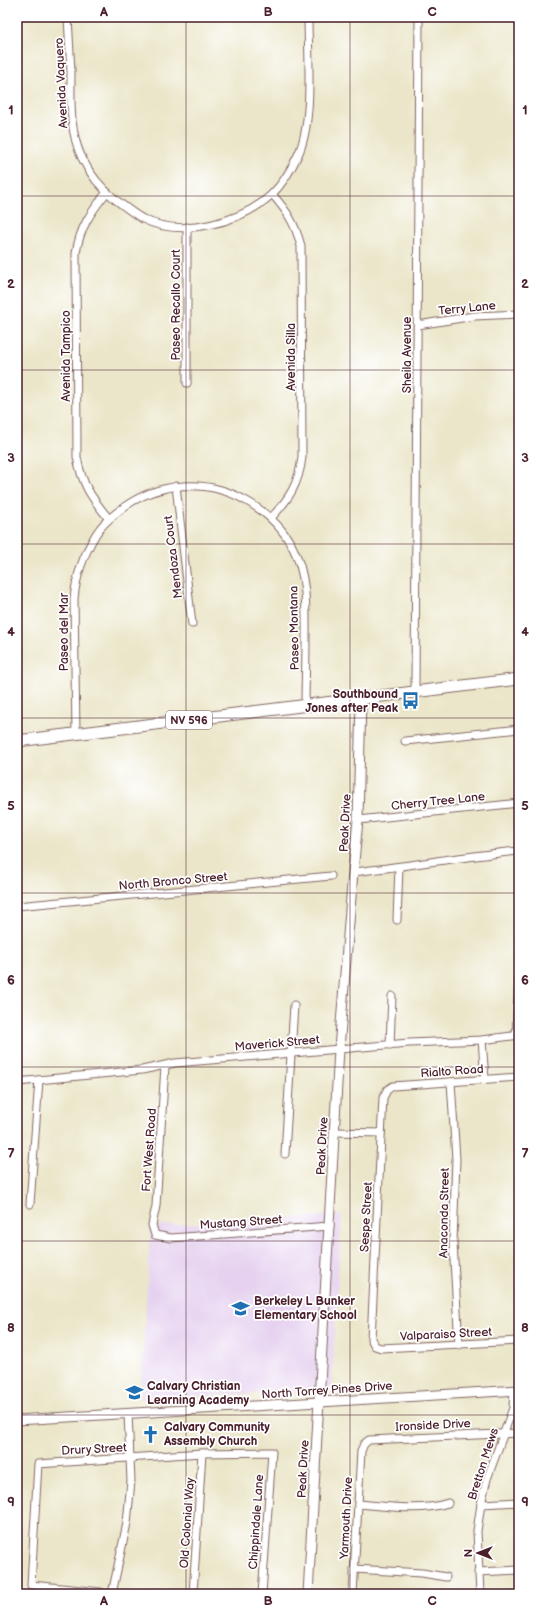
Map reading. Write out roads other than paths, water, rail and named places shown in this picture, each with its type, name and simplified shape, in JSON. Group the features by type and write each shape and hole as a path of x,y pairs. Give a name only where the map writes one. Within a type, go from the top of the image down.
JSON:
{"main road":[{"name":"NV 596","path":"17,741 519,679"}],"street":[{"name":"Avenida Vaquero","path":"68,17 73,127 82,157 91,174 98,185 106,192 126,208 144,219 167,226 187,227 214,224 248,212 272,194 291,170 299,153 307,121 308,17"},
{"name":"Sheila Avenue","path":"415,692 419,17"},
{"name":"Avenida Tampico","path":"106,192 89,214 78,239 76,253 77,456 80,470 89,494 109,519"},
{"name":"Avenida Silla","path":"271,518 286,502 295,486 301,469 302,457 301,246 296,228 290,216 272,194"},
{"name":"Paseo Recallo Court","path":"187,227 187,383"},
{"name":"Terry Lane","path":"418,325 474,316 519,314"},
{"name":"Paseo Montana","path":"176,486 191,485 217,488 239,496 271,518 293,547 299,560 304,579 306,613 305,706"},
{"name":"Paseo del Mar","path":"76,734 74,599 76,584 83,559 97,533 109,519 136,500 156,490 176,486"},
{"name":"Mendoza Court","path":"176,486 192,624"},
{"name":"Peak Drive","path":"308,1594 340,1049 358,820 361,699"},
{"path":"405,741 519,729"},
{"name":"Cherry Tree Lane","path":"358,820 519,803"},
{"path":"353,872 399,867 482,854 519,851"},
{"path":"397,920 399,867"},
{"name":"North Bronco Street","path":"17,906 331,876"},
{"path":"518,1035 519,976"},
{"path":"390,1045 392,996"},
{"path":"285,1154 294,1006"},
{"name":"Maverick Street","path":"17,1082 142,1070 175,1063 254,1057 291,1052 482,1040 518,1035"},
{"path":"482,1040 484,1079"},
{"name":"Fort West Road","path":"155,1235 152,1225 156,1206 165,1066"},
{"name":"Rialto Road","path":"387,1090 393,1086 519,1076"},
{"path":"30,1204 39,1080"},
{"name":"Anaconda Street","path":"451,1082 456,1160 453,1243 459,1345"},
{"name":"Sespe Street","path":"375,1346 371,1340 383,1098 387,1090"},
{"path":"335,1132 381,1133"},
{"name":"Mustang Street","path":"155,1235 171,1238 330,1226"},
{"name":"Valparaiso Street","path":"375,1346 381,1348 519,1341"},
{"name":"North Torrey Pines Drive","path":"17,1420 516,1390"},
{"name":"Bretton Mews","path":"480,1594 477,1531 481,1504 487,1479 513,1408 516,1390"},
{"path":"112,1594 127,1523 131,1481 128,1414"},
{"name":"Ironside Drive","path":"364,1444 370,1440 519,1433"},
{"name":"Yarmouth Drive","path":"352,1594 361,1451 364,1444"},
{"name":"Drury Street","path":"102,1594 101,1592 31,1586 38,1464 202,1454 272,1452"},
{"name":"Chippindale Lane","path":"262,1594 272,1452"},
{"name":"Old Colonial Way","path":"193,1594 202,1454"},
{"path":"481,1504 519,1502"},
{"path":"358,1504 426,1508 438,1507 448,1503"},
{"path":"354,1569 422,1573 446,1577"},
{"path":"478,1572 519,1570"}],"place":[{"name":"Southbound Jones after Peak","path":"411,701"},
{"name":"Berkeley L Bunker Elementary School","path":"241,1308"},
{"name":"Calvary Christian Learning Academy","path":"134,1393"},
{"name":"Calvary Community Assembly Church","path":"151,1434"}]}
